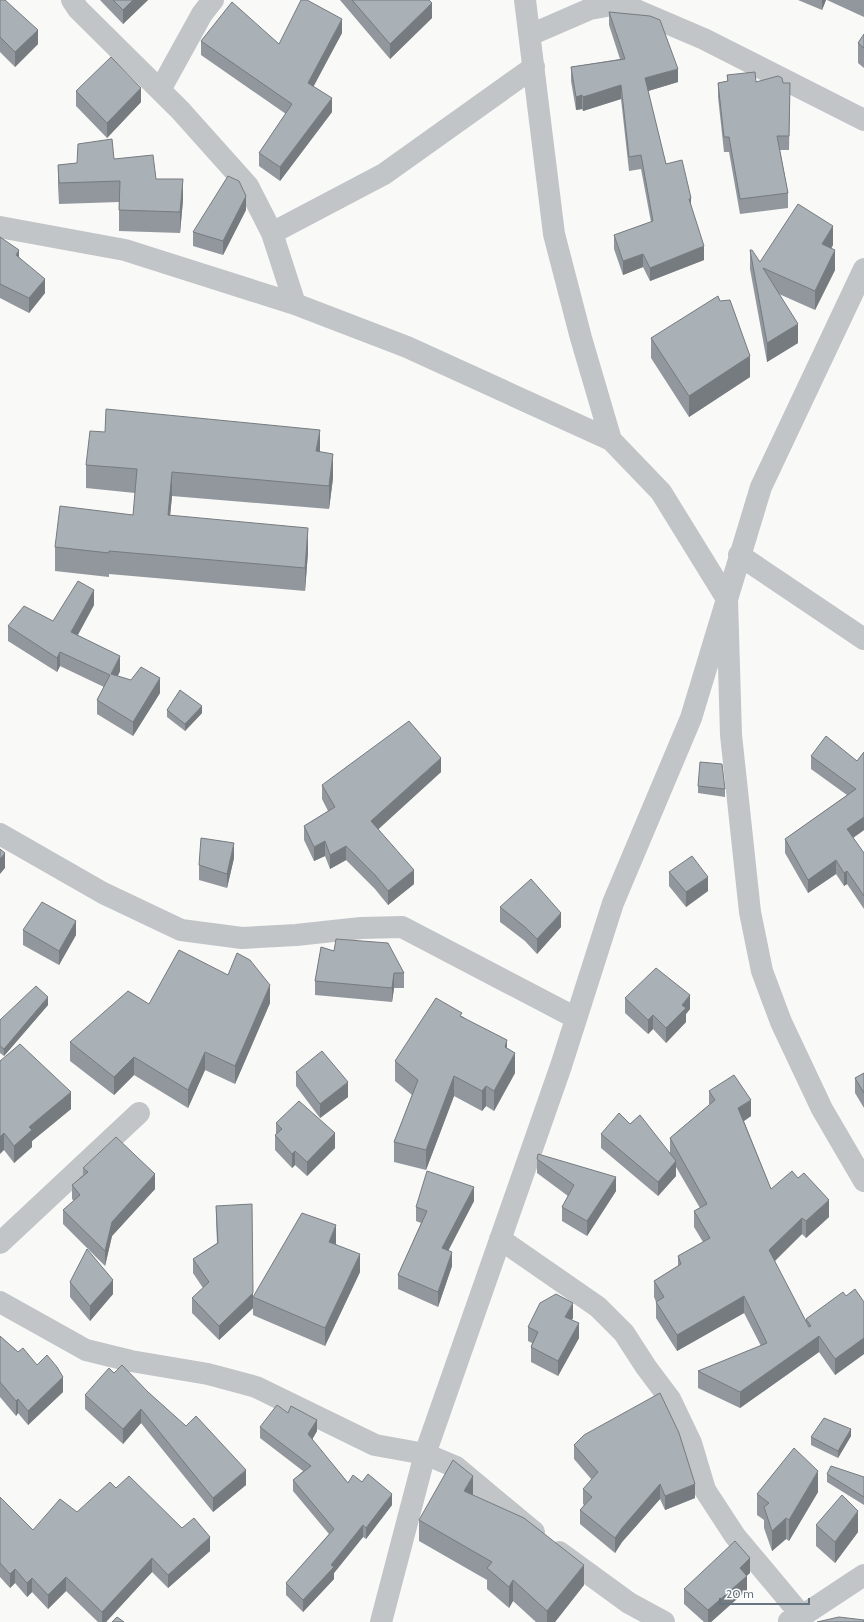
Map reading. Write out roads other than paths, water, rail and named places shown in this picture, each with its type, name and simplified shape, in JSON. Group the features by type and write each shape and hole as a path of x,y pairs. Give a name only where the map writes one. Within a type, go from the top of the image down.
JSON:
{"street":[{"path":"72,0 78,10 180,110 248,186 272,233 295,304"},
{"path":"160,90 202,14 212,0"},
{"path":"525,0 554,234 581,338 611,440"},
{"path":"530,35 590,9 612,5 636,10 704,39 864,120"},
{"path":"272,233 384,174 534,67"},
{"path":"0,228 125,250 295,304 407,347 611,440 661,492 727,599 731,735 750,912 762,971 781,1022 822,1109 864,1181"},
{"path":"381,1622 425,1454 561,1066 613,903 691,718 739,555 761,487 864,269"},
{"path":"739,555 864,639"},
{"path":"0,834 103,893 181,930 242,938 296,935 361,928 402,927 576,1018"},
{"path":"0,1243 139,1113"},
{"path":"500,1239 598,1307 624,1333 646,1367 670,1399 691,1443 705,1490 735,1536 794,1619 864,1575"},
{"path":"0,1302 86,1350 131,1361 208,1374 256,1387 376,1446 425,1454 456,1467 554,1548 629,1603 664,1622"}]}
